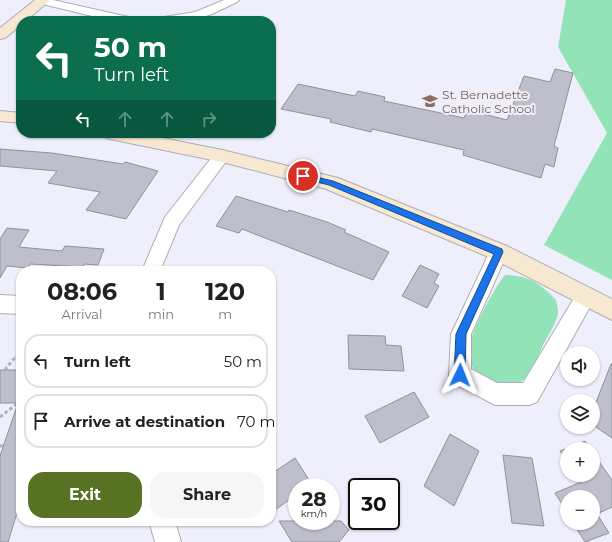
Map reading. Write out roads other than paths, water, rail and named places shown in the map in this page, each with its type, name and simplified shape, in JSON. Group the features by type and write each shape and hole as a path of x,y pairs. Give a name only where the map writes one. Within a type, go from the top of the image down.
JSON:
{"street":[{"path":"23,16 42,0 108,16"},
{"path":"196,16 217,10 233,0"},
{"path":"0,35 16,22"},
{"path":"0,116 16,118"},
{"path":"134,138 222,156 331,183 499,252 612,310"},
{"path":"153,266 171,222 222,156"},
{"path":"499,252 461,334 460,375 495,394 529,394 586,296"},
{"path":"0,304 16,305"},
{"path":"163,526 168,542"}],"place":[{"name":"St. Bernadette Catholic School","path":"430,101"}]}
